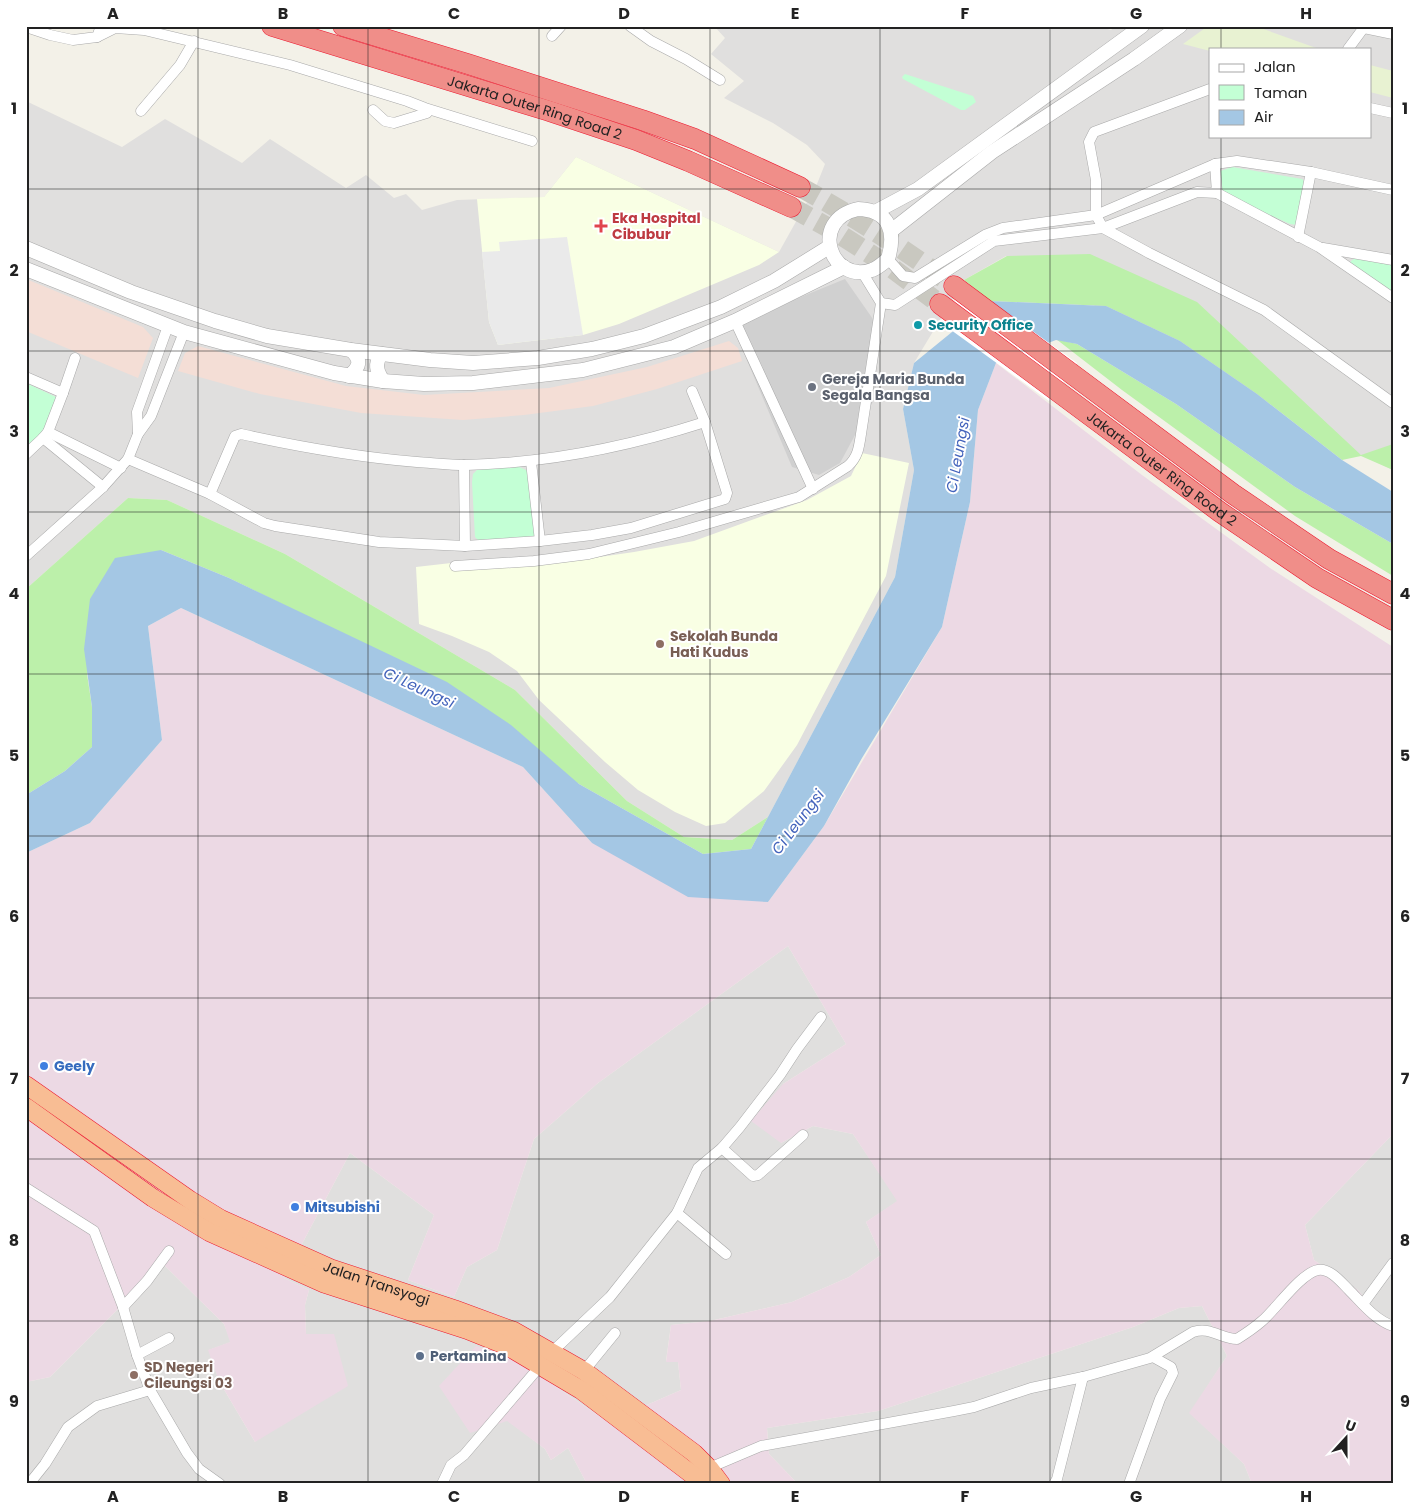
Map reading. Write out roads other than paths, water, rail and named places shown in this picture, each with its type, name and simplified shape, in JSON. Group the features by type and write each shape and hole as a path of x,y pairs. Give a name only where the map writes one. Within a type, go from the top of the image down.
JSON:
{"highway":[{"path":"260,26 303,35"},
{"name":"Jakarta Outer Ring Road 2","path":"272,26 636,140 791,207"},
{"name":"Jakarta Outer Ring Road 2","path":"343,26 616,111 696,139 800,187"},
{"path":"365,26 468,64"},
{"name":"Jakarta Outer Ring Road 2","path":"954,286 1233,494 1329,559 1393,594"},
{"name":"Jakarta Outer Ring Road 2","path":"940,304 1228,518 1317,578 1393,620"},
{"name":"Jalan Transyogi","path":"26,1086 190,1200 221,1219 330,1268 439,1312"},
{"name":"Jalan Transyogi","path":"28,1111 152,1198 209,1232 325,1284 514,1331 589,1396 694,1476 700,1484"},
{"name":"Jalan Transyogi","path":"547,1358 584,1371 694,1453 710,1468 721,1484"}],"street":[{"path":"97,37 101,26"},
{"path":"552,36 561,26"},
{"path":"630,26 650,41 686,59 720,80"},
{"path":"875,212 918,189 1142,26"},
{"path":"891,231 992,152 1180,26"},
{"path":"26,27 73,40 97,37 115,28 144,30 194,41 290,65 407,101 427,115 532,141"},
{"path":"1349,48 1364,27 1393,34"},
{"path":"141,111 180,65 194,41"},
{"path":"1209,88 1094,132 1089,142 1096,180 1096,215 1103,228 1264,310 1393,403"},
{"path":"1372,108 1393,113"},
{"path":"373,110 385,121 394,123 427,115"},
{"path":"888,260 903,276 915,278 986,235 1003,228 1096,215 1215,164 1237,161 1311,172 1393,190"},
{"path":"1215,164 1217,193"},
{"path":"1298,237 1311,172"},
{"path":"881,303 895,305 994,241 1103,228 1197,192 1217,193 1320,247 1393,298"},
{"path":"867,209 875,212 888,224 891,231 892,245 888,260 872,270 852,271 834,258 829,247 830,229 841,215 849,211 867,209"},
{"path":"26,248 131,292 215,321 267,336 381,354 473,363 538,358 592,349 644,336 721,308 774,281 829,247"},
{"path":"1320,247 1393,260"},
{"path":"26,269 184,332 334,373 382,381 424,384 473,382 583,370 674,347 735,322 844,267"},
{"path":"455,566 524,562 589,554 689,529 799,497 848,466 858,454 881,303 862,272"},
{"path":"735,322 813,489"},
{"path":"138,434 138,412 168,326"},
{"path":"26,556 103,486 128,459 138,434 151,416 184,332"},
{"path":"349,376 357,369 359,364 356,355 351,350"},
{"path":"381,354 376,368 382,381"},
{"path":"26,454 46,435 75,358"},
{"path":"26,377 62,393"},
{"path":"149,380 163,385"},
{"path":"128,459 210,494 264,523 274,526 379,542 465,546 540,541 631,528 725,499 727,493 705,422 692,391"},
{"path":"210,494 235,436 241,434 345,455 374,459 464,465 530,462 579,455 632,444 705,422"},
{"path":"46,435 121,468"},
{"path":"46,435 103,486"},
{"path":"530,462 540,541"},
{"path":"464,465 465,546"},
{"path":"442,1484 451,1465 464,1455 547,1358 610,1297 678,1213 698,1168 722,1148 780,1076 821,1017"},
{"path":"722,1148 755,1176 762,1172 803,1135"},
{"path":"26,1188 94,1232 123,1307 137,1355 150,1390 187,1453 199,1468 220,1484"},
{"path":"678,1213 726,1254"},
{"path":"123,1307 147,1281 169,1251"},
{"path":"1363,1304 1393,1263"},
{"path":"710,1468 761,1446 954,1411 1047,1384 1083,1378 1153,1357 1199,1330 1237,1339 1262,1321 1304,1277 1319,1270 1327,1271 1336,1277 1382,1321 1393,1326"},
{"path":"584,1371 616,1333"},
{"path":"137,1355 169,1338"},
{"path":"1129,1484 1160,1399 1173,1373 1171,1367 1153,1357"},
{"path":"1054,1484 1057,1479 1083,1378"},
{"path":"29,1484 45,1464 68,1427 97,1406 150,1390"}],"water":[{"name":"Ci Leungsi","path":"990,301 1106,306 1180,341 1257,394 1342,460 1393,492 1393,544 1295,487 1176,404 1077,344 1056,340 996,363 978,410 970,502 942,627 862,758 824,826 768,902 688,897 592,843 523,767 181,608 148,626 162,740 90,823 26,853 26,795 65,771 92,747 92,707 84,649 90,599 115,558 161,550 229,578 447,682 511,725 579,784 703,854 751,849 895,577 914,470 903,409 914,363"}],"tunnel":[{"path":"800,187 879,234 954,286"},
{"path":"791,207 836,232 889,266 940,304"}],"place":[{"name":"Eka Hospital Cibubur","path":"601,226"},
{"name":"Security Office","path":"918,325"},
{"name":"Gereja Maria Bunda Segala Bangsa","path":"812,387"},
{"name":"Sekolah Bunda Hati Kudus","path":"660,644"},
{"name":"Geely","path":"44,1066"},
{"name":"Mitsubishi","path":"295,1207"},
{"name":"Pertamina","path":"420,1356"},
{"name":"SD Negeri Cileungsi 03","path":"134,1375"}]}
